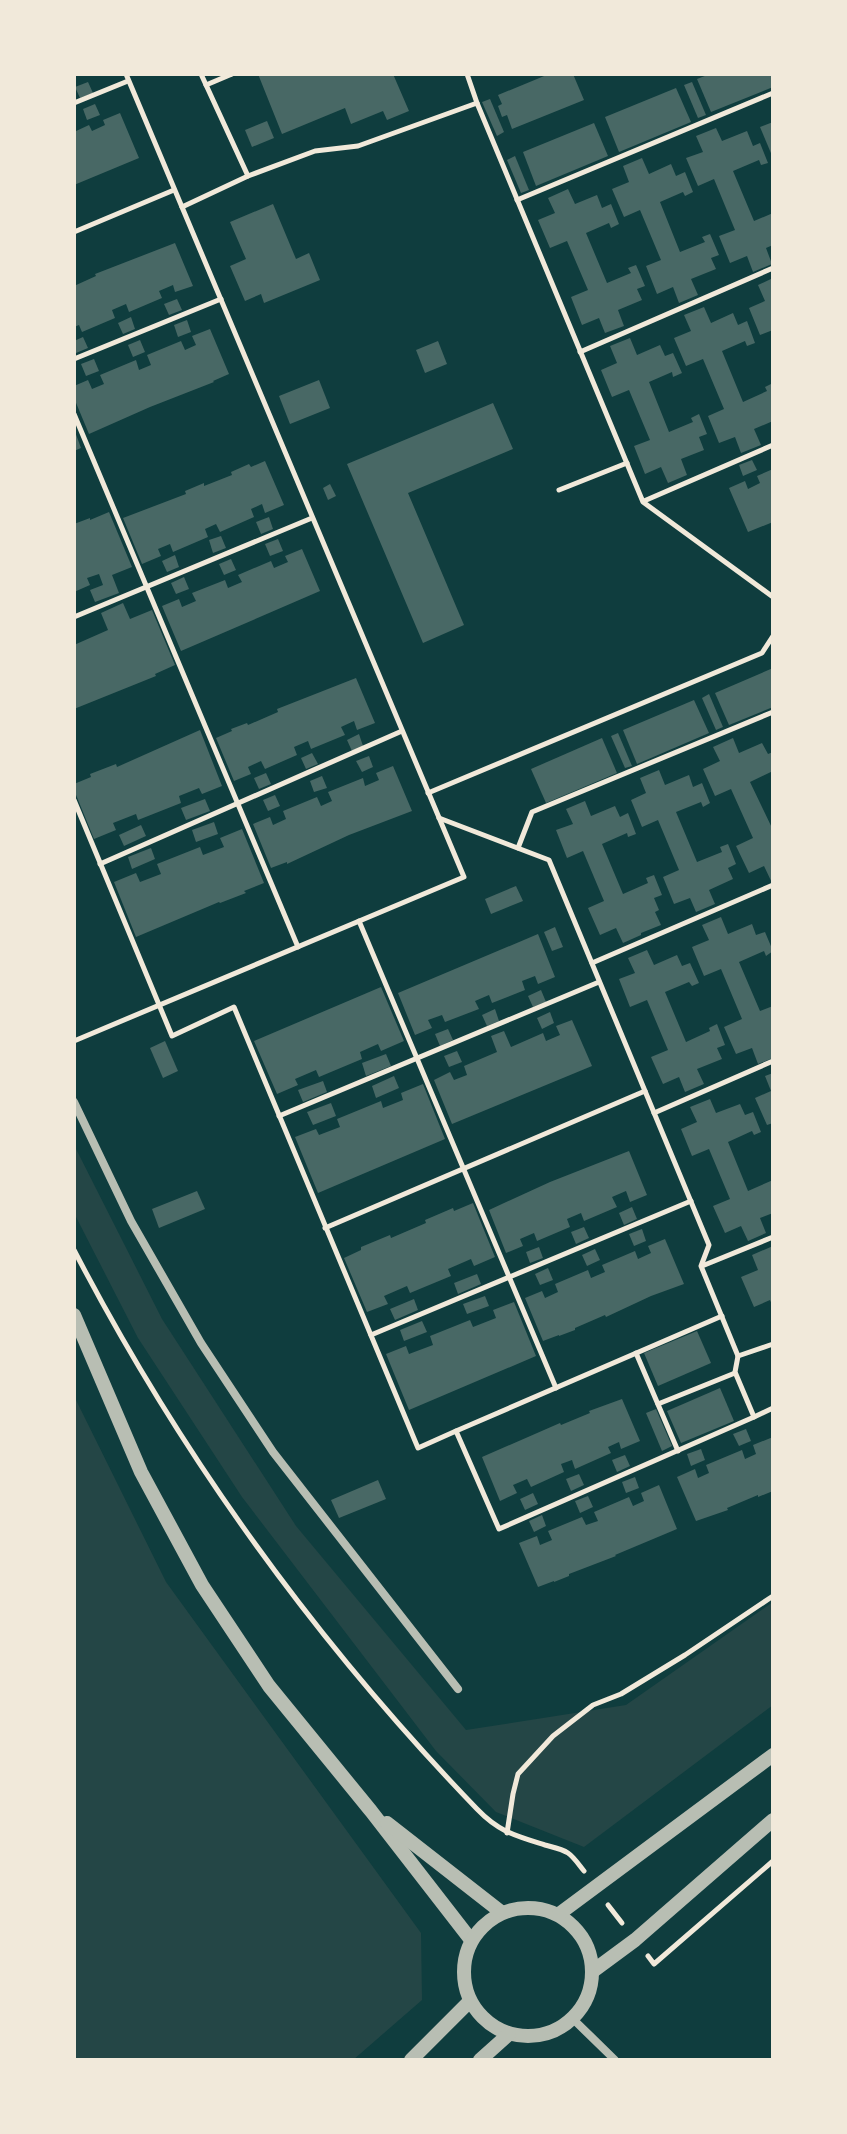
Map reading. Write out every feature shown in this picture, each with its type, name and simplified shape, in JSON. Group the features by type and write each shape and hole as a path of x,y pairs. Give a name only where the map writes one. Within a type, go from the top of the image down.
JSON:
{"street":[{"path":"74,1102 131,1221 210,1356 273,1452 458,1689"},
{"path":"74,1315 141,1472 202,1585 269,1686 471,1940"},
{"path":"559,1914 773,1755"},
{"path":"371,1811 501,1912"},
{"path":"593,1971 635,1940 773,1820"},
{"path":"520,1907 540,1908 559,1914 577,1929 589,1948 593,1971 588,1997 573,2019 554,2031 532,2037 509,2034 486,2021 470,2001 464,1981 464,1960 471,1940 484,1924 501,1912 520,1907"},
{"path":"411,2060 470,2001"},
{"path":"573,2019 615,2060"},
{"path":"480,2060 509,2034"}],"path":[{"path":"201,74 248,176"},
{"path":"206,85 232,74"},
{"path":"467,74 643,502 773,597"},
{"path":"74,103 127,77 464,877 74,1041"},
{"path":"517,200 773,93"},
{"path":"182,207 248,176 315,151 358,146 477,103"},
{"path":"74,232 174,190"},
{"path":"580,352 773,268"},
{"path":"74,359 221,299"},
{"path":"74,414 298,947"},
{"path":"643,502 773,445"},
{"path":"559,490 627,463"},
{"path":"74,617 312,518"},
{"path":"428,793 762,653 773,636"},
{"path":"518,848 532,812 773,712"},
{"path":"100,864 402,731"},
{"path":"74,800 172,1036 234,1007 418,1448 722,1316"},
{"path":"438,817 549,860 709,1245 701,1266 738,1356 735,1372 754,1417"},
{"path":"592,963 773,885"},
{"path":"359,921 556,1388"},
{"path":"279,1116 599,982"},
{"path":"654,1113 773,1061"},
{"path":"325,1228 645,1091"},
{"path":"371,1335 691,1201"},
{"path":"701,1266 773,1237"},
{"path":"74,1250 132,1357 214,1486 302,1606 423,1752 481,1813 507,1834 567,1852 654,1964 773,1861"},
{"path":"738,1356 773,1344"},
{"path":"636,1353 678,1451"},
{"path":"658,1404 735,1372"},
{"path":"456,1431 499,1529 773,1408"},
{"path":"507,1834 518,1774 553,1736 593,1705 621,1694 773,1596"}],"shaded area":[{"path":"74,1145 162,1319 296,1526 466,1730 626,1705 773,1602 773,1705 584,1847 496,1812 436,1751 242,1497 138,1338 74,1213"},
{"path":"74,1396 166,1582 421,1933 422,2000 353,2060 74,2060"}],"building":[{"path":"258,74 393,74 409,111 387,120 383,111 351,124 345,108 282,134"},
{"path":"549,74 573,74 584,100 512,129 507,115 502,117 498,95"},
{"path":"710,74 773,74 773,87 711,112 697,79"},
{"path":"88,82 93,93 80,98 75,87"},
{"path":"692,82 706,115 698,118 684,85"},
{"path":"676,88 691,122 619,152 605,117"},
{"path":"490,99 504,132 497,136 482,102"},
{"path":"95,104 100,115 87,120 83,109"},
{"path":"120,113 139,158 74,185 74,132 89,125 92,131 105,125 103,120"},
{"path":"267,121 274,138 252,147 245,130"},
{"path":"773,122 773,158 760,127"},
{"path":"594,123 608,156 536,186 523,152"},
{"path":"716,128 722,141 747,131 753,146 760,143 768,163 761,165 759,160 733,171 754,221 773,213 773,245 766,248 772,264 753,272 747,256 730,263 719,236 735,230 714,179 698,186 686,158 703,152 696,136"},
{"path":"515,156 529,190 521,193 507,160"},
{"path":"642,158 649,174 671,164 676,176 685,172 693,192 685,196 683,192 660,202 680,252 705,242 702,237 710,234 719,255 711,258 716,269 691,279 698,295 679,303 673,287 657,294 646,266 661,260 640,210 624,217 612,189 629,182 623,166"},
{"path":"568,189 575,204 597,195 602,208 611,204 619,224 611,228 609,223 586,233 607,283 631,273 628,268 636,265 645,286 637,289 642,300 618,310 624,326 605,333 599,318 582,325 571,297 588,290 567,241 550,248 538,220 555,213 548,198"},
{"path":"273,204 296,259 309,253 320,280 264,303 261,294 245,301 230,266 246,259 230,222"},
{"path":"175,243 193,286 175,292 173,285 159,291 162,298 129,312 126,304 112,310 115,318 82,332 79,325 74,327 74,286 95,274"},
{"path":"773,278 773,330 760,335 749,308 765,301 758,285"},
{"path":"177,299 182,310 169,315 164,304"},
{"path":"704,307 711,323 733,313 738,325 747,321 755,343 747,346 745,341 722,351 743,402 767,391 765,387 773,383 773,421 754,429 761,445 741,453 735,437 719,443 708,416 724,409 703,359 686,366 674,338 691,331 684,315"},
{"path":"131,317 135,329 123,334 118,323"},
{"path":"187,320 191,332 178,337 174,325"},
{"path":"210,329 229,374 89,434 74,398 74,386 88,380 92,389 104,384 100,375 136,360 139,370 151,365 147,355 181,341 185,350 196,345 192,336"},
{"path":"83,337 88,348 76,353 74,341"},
{"path":"630,338 637,355 660,345 665,356 673,353 682,373 673,377 672,372 649,382 669,432 693,422 691,418 699,414 707,434 699,437 704,450 681,459 687,475 668,483 661,467 645,474 634,446 650,440 629,390 612,397 601,370 617,363 610,346"},
{"path":"140,340 145,352 133,357 128,345"},
{"path":"438,341 447,364 425,373 416,350"},
{"path":"94,359 99,371 86,376 81,364"},
{"path":"319,380 330,408 290,424 279,396"},
{"path":"493,403 513,449 408,493 464,625 423,643 347,464"},
{"path":"74,429 81,448 74,451"},
{"path":"752,460 757,470 743,476 739,465"},
{"path":"265,461 284,505 265,513 262,504 251,509 254,517 220,532 216,524 205,529 208,537 173,552 170,544 158,549 161,556 142,564 123,518 186,494 185,491 204,483 204,486 232,475 231,472 249,464 251,467"},
{"path":"773,469 773,522 748,532 729,488 745,481 748,489 760,483 757,476"},
{"path":"330,484 336,496 328,500 323,488"},
{"path":"109,512 132,567 112,575 119,593 95,602 90,590 103,585 99,574 87,578 90,585 74,592 74,524"},
{"path":"269,517 273,529 261,534 256,522"},
{"path":"221,536 226,548 213,553 209,540"},
{"path":"278,539 283,551 270,556 265,544"},
{"path":"302,549 320,591 181,651 162,606 179,599 182,607 196,601 192,593 225,580 228,588 242,582 238,575 271,561 274,568 288,562 285,556"},
{"path":"175,555 179,567 167,572 162,561"},
{"path":"231,559 236,570 224,575 219,564"},
{"path":"184,577 189,589 176,594 171,583"},
{"path":"123,603 130,619 152,610 175,665 156,676 74,709 74,645 108,630 101,613"},
{"path":"773,668 773,707 729,725 715,693"},
{"path":"356,678 375,723 357,730 354,721 341,727 345,735 311,749 308,741 294,747 297,755 265,769 261,761 248,767 251,774 234,781 216,738 231,729 278,712 277,709"},
{"path":"709,694 723,727 716,730 702,698"},
{"path":"694,700 709,733 637,764 623,730"},
{"path":"200,730 222,786 202,794 199,788 179,796 181,803 138,820 136,814 113,823 116,830 94,839 74,784 91,777 90,774 116,764 117,767"},
{"path":"618,733 632,766 625,768 611,736"},
{"path":"359,734 363,746 352,751 347,740"},
{"path":"602,738 617,773 546,803 531,769"},
{"path":"733,738 739,753 762,743 768,754 773,752 773,771 750,782 773,830 773,885 764,866 749,873 736,846 753,838 731,789 715,796 703,769 720,761 713,747"},
{"path":"312,753 318,764 306,769 301,758"},
{"path":"369,756 373,767 362,772 356,761"},
{"path":"393,766 412,811 271,868 253,824 270,817 273,825 286,819 283,811 317,797 321,806 332,801 328,792 363,778 365,786 379,780 376,773"},
{"path":"659,770 665,785 689,775 693,787 702,783 710,803 703,807 701,802 676,812 697,862 722,852 720,847 728,844 736,864 728,868 733,879 709,890 715,904 696,912 690,898 674,904 663,877 679,870 658,820 642,827 631,800 646,793 640,778"},
{"path":"266,773 271,784 259,789 254,778"},
{"path":"322,776 327,788 314,792 310,781"},
{"path":"275,795 280,806 268,811 263,800"},
{"path":"205,799 210,811 186,820 181,808"},
{"path":"585,801 591,816 615,806 620,817 628,813 636,834 628,837 627,833 602,844 623,894 648,883 646,878 654,875 662,895 654,898 659,910 655,912 661,925 623,943 616,928 600,935 588,908 604,901 583,851 567,858 556,830 573,824 566,809"},
{"path":"214,822 218,834 196,842 192,830"},
{"path":"141,825 146,836 124,846 119,835"},
{"path":"242,829 264,883 136,937 114,882 136,873 140,882 161,874 157,864 200,847 203,855 224,847 220,838"},
{"path":"151,848 155,859 132,869 128,857"},
{"path":"516,886 523,901 491,914 485,899"},
{"path":"721,917 728,934 752,924 756,935 765,932 773,951 766,956 764,951 739,962 760,1011 773,1006 773,1058 758,1064 752,1048 736,1054 724,1027 742,1019 721,969 704,976 692,947 709,940 702,925"},
{"path":"555,927 563,947 552,951 544,932"},
{"path":"538,934 555,977 538,984 535,976 522,981 525,990 492,1003 489,995 475,1001 479,1009 445,1022 442,1015 428,1020 432,1028 415,1035 398,993"},
{"path":"647,950 654,965 677,955 682,966 690,963 699,983 692,986 689,982 665,992 686,1042 710,1031 709,1028 717,1024 725,1045 717,1048 722,1059 697,1069 704,1084 685,1092 679,1077 663,1084 651,1057 668,1050 647,1000 630,1007 619,979 635,973 628,958"},
{"path":"381,987 404,1041 381,1051 378,1044 360,1052 362,1059 319,1077 316,1070 295,1079 298,1085 277,1094 254,1041"},
{"path":"541,990 546,1002 533,1007 528,996"},
{"path":"495,1009 499,1021 487,1026 482,1015"},
{"path":"550,1012 554,1023 542,1029 537,1018"},
{"path":"572,1020 592,1066 452,1124 434,1080 450,1072 454,1080 467,1075 464,1066 497,1052 491,1036 504,1031 511,1047 543,1033 546,1041 560,1035 556,1026"},
{"path":"448,1029 453,1040 440,1046 435,1034"},
{"path":"165,1041 178,1071 163,1078 150,1048"},
{"path":"457,1051 462,1062 449,1067 444,1056"},
{"path":"386,1054 391,1066 366,1076 362,1063"},
{"path":"773,1073 773,1123 767,1125 755,1098 771,1091 765,1076"},
{"path":"394,1076 399,1088 376,1098 372,1086"},
{"path":"323,1081 327,1092 303,1102 298,1090"},
{"path":"423,1084 445,1139 318,1193 295,1137 316,1129 319,1135 340,1127 337,1119 381,1101 383,1108 403,1100 401,1093"},
{"path":"710,1099 716,1113 740,1104 745,1115 753,1112 761,1132 754,1135 752,1131 728,1142 748,1191 773,1180 773,1213 760,1218 766,1233 748,1241 741,1226 725,1233 713,1206 730,1199 709,1149 692,1156 681,1129 697,1122 690,1107"},
{"path":"331,1103 336,1116 313,1125 307,1112"},
{"path":"629,1151 647,1195 630,1202 626,1191 612,1197 617,1207 584,1221 581,1213 567,1219 570,1227 537,1241 534,1233 520,1239 523,1246 506,1253 489,1210"},
{"path":"197,1191 205,1209 159,1228 152,1209"},
{"path":"473,1203 495,1257 474,1266 471,1259 448,1269 451,1276 410,1293 407,1286 384,1296 388,1304 367,1312 344,1258 361,1250 361,1247 390,1235 391,1238 453,1208 454,1211"},
{"path":"632,1207 637,1219 624,1225 619,1213"},
{"path":"584,1227 589,1238 576,1244 571,1232"},
{"path":"642,1229 646,1241 634,1246 629,1234"},
{"path":"665,1239 684,1284 543,1341 525,1298 542,1291 545,1298 558,1292 555,1284 588,1270 591,1278 605,1272 602,1265 635,1251 638,1259 651,1253 648,1246"},
{"path":"773,1246 773,1307 770,1300 754,1307 741,1277 758,1270 752,1255"},
{"path":"539,1247 543,1258 530,1263 526,1252"},
{"path":"595,1249 600,1260 587,1266 582,1255"},
{"path":"548,1268 553,1280 540,1285 535,1274"},
{"path":"477,1274 481,1284 458,1294 454,1283"},
{"path":"485,1296 489,1306 467,1314 463,1304"},
{"path":"414,1299 418,1310 395,1320 390,1309"},
{"path":"514,1302 536,1356 409,1410 386,1354 406,1346 409,1354 433,1345 430,1336 470,1320 473,1327 496,1318 493,1310"},
{"path":"422,1321 427,1332 404,1341 400,1330"},
{"path":"697,1331 711,1363 658,1386 644,1353"},
{"path":"720,1388 734,1421 681,1443 667,1411"},
{"path":"622,1399 640,1441 621,1449 619,1442 608,1447 611,1453 575,1469 572,1460 561,1464 564,1472 531,1487 527,1479 513,1485 517,1493 500,1501 482,1457"},
{"path":"656,1409 672,1446 662,1451 646,1413"},
{"path":"746,1429 751,1441 739,1446 733,1434"},
{"path":"773,1437 773,1491 696,1521 677,1477 695,1469 698,1478 709,1473 706,1465 742,1450 745,1459 756,1454 753,1445"},
{"path":"701,1449 705,1460 691,1466 687,1454"},
{"path":"625,1455 630,1466 617,1472 612,1460"},
{"path":"579,1474 584,1485 571,1491 566,1479"},
{"path":"635,1477 639,1488 626,1493 622,1482"},
{"path":"378,1480 386,1499 339,1518 331,1500"},
{"path":"659,1485 677,1529 538,1587 519,1543 537,1536 540,1545 552,1540 548,1531 582,1517 586,1525 598,1521 594,1512 629,1497 633,1506 644,1501 641,1493"},
{"path":"533,1493 538,1504 525,1510 520,1499"},
{"path":"588,1496 593,1507 580,1513 575,1501"},
{"path":"542,1515 546,1526 534,1532 529,1521"}]}
